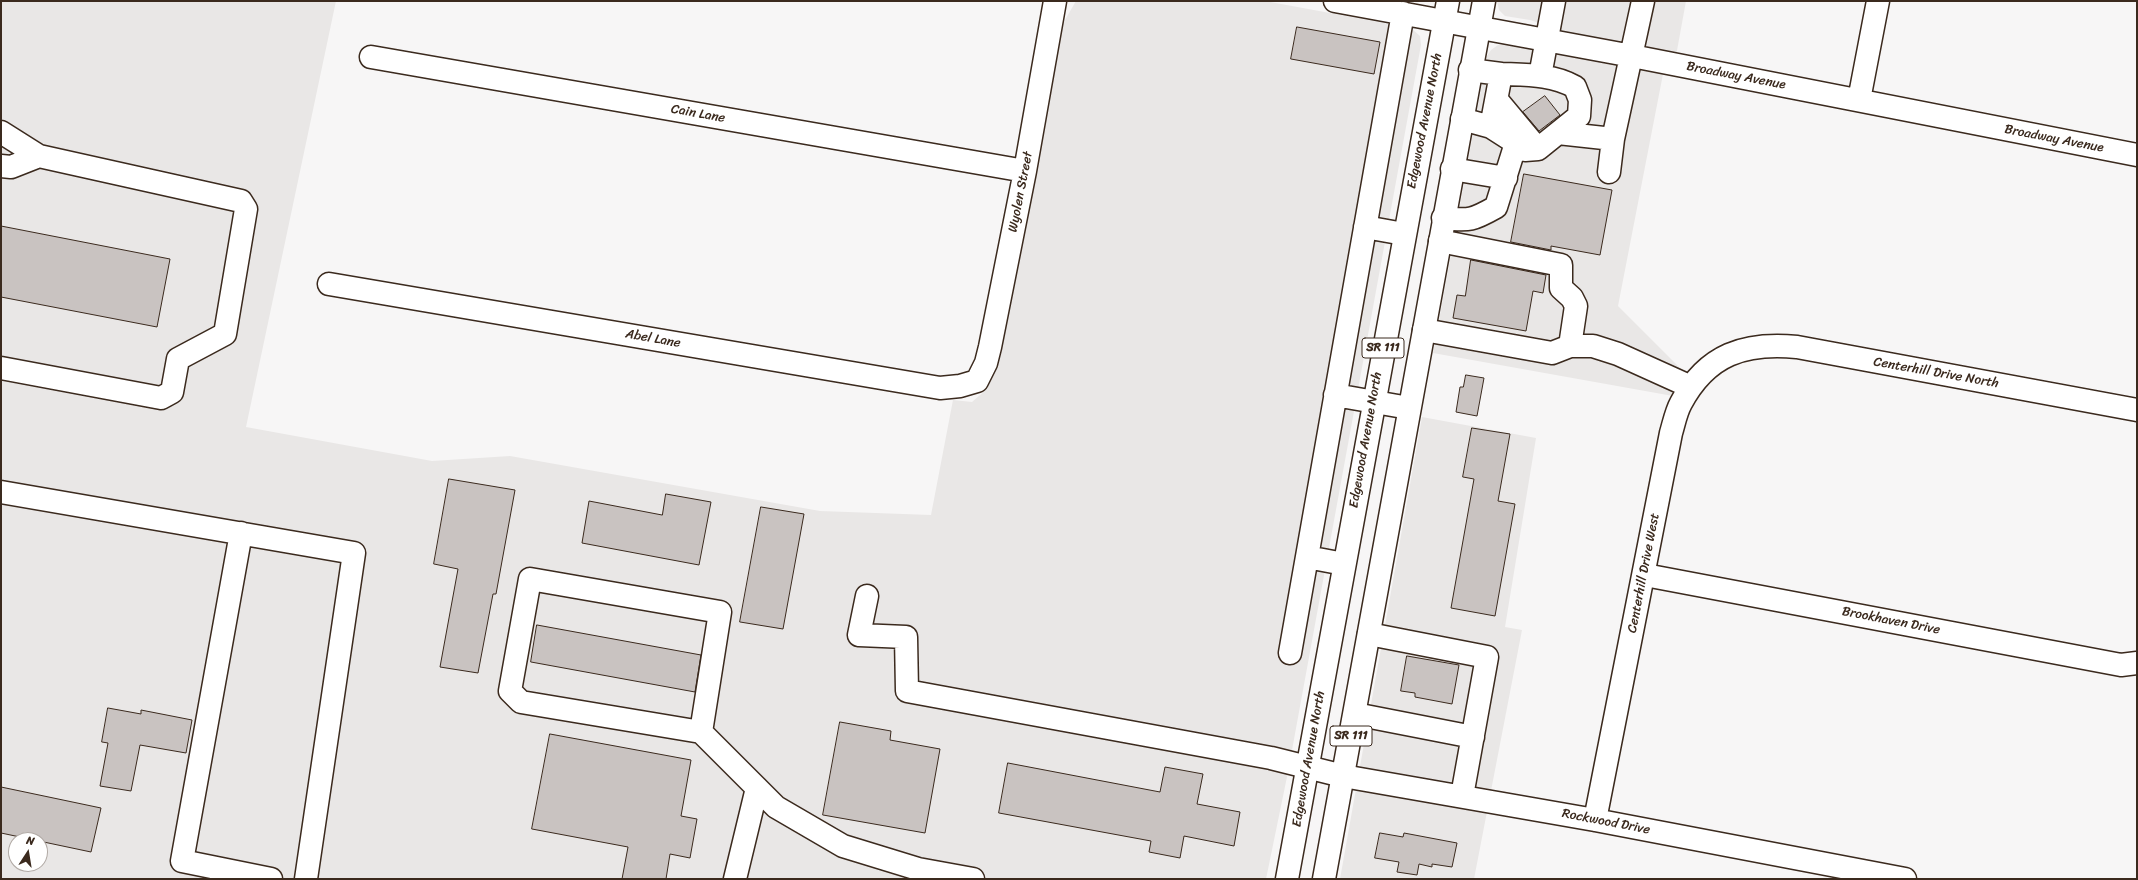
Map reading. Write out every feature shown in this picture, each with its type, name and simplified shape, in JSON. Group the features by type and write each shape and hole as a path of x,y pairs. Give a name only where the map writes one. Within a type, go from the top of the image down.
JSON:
{"street":[{"name":"Wyolen Street","path":"977,381 986,363 990,347 1025,171 1055,1"},
{"name":"SR 111","path":"1324,879 1355,714 1443,218 1484,1"},
{"path":"1540,76 1545,40 1554,1"},
{"path":"1609,172 1613,139 1643,1"},
{"path":"1859,100 1878,1"},
{"name":"Broadway Avenue","path":"1345,2 1403,13 1446,11 1478,27 2137,155"},
{"name":"Edgewood Avenue North","path":"1287,879 1373,401 1446,11"},
{"path":"1290,653 1403,13"},
{"name":"Cain Lane","path":"371,57 1025,171"},
{"path":"1462,119 1491,127 1525,150 1533,151 1538,149 1579,116 1580,100 1575,87 1562,79 1470,70"},
{"path":"1491,127 1497,100 1500,74"},
{"path":"1497,100 1532,144 1538,149"},
{"path":"1,132 39,156 241,201 246,209 225,334 178,359 172,392 161,398 1,368"},
{"path":"1558,133 1613,139"},
{"path":"1443,218 1464,220 1476,219 1496,207 1516,143"},
{"path":"1,166 11,167 39,156"},
{"path":"1452,169 1506,178"},
{"path":"1365,227 1404,234"},
{"path":"1440,241 1561,265 1561,288 1572,298 1576,306 1570,346"},
{"name":"Abel Lane","path":"329,284 940,388 960,386 977,381"},
{"path":"1424,330 1552,353 1570,346 1593,346 1618,354 1691,387"},
{"name":"Centerhill Drive North","path":"1736,351 1773,345 1797,347 2137,410"},
{"name":"Centerhill Drive West","path":"1595,820 1645,575 1671,433 1680,404 1691,387 1715,362 1736,351"},
{"path":"1335,395 1410,408"},
{"path":"1,492 354,553 306,879"},
{"path":"241,533 182,860 271,879"},
{"path":"1307,557 1344,564"},
{"name":"Brookhaven Drive","path":"1645,575 2121,665 2137,663"},
{"path":"701,732 720,612 530,579 510,691 522,702 701,732 776,807 843,846 918,869 973,879"},
{"name":"Rockwood Drive","path":"867,596 859,635 906,637 907,691 1264,756 1343,776 1595,820 1880,877 1905,879"},
{"path":"1369,634 1487,657 1462,796"},
{"path":"1355,714 1473,737"},
{"path":"735,879 757,788"}],"shaded area":[{"path":"1,1 336,1 246,427 432,461 510,456 820,511 931,515 953,400 972,402 987,389 997,359 1061,27 1076,1 1265,1 1411,28 1420,36 1421,45 1288,772 1266,879 1,879"},
{"path":"1497,1 1686,1 1676,56 1574,35 1530,20 1505,16 1499,10"},
{"path":"1507,44 1663,74 1618,306 1688,376 1673,396 1433,353 1487,56 1491,50 1498,45"},
{"path":"1422,417 1536,438 1505,627 1522,630 1474,879 1340,879"}],"building":[{"path":"1297,27 1380,42 1374,74 1291,59"},
{"path":"1545,96 1560,115 1539,131 1523,112"},
{"path":"1524,174 1612,190 1600,255 1551,246 1551,250 1511,242"},
{"path":"1,226 170,259 157,327 1,297"},
{"path":"1471,260 1546,275 1543,293 1533,291 1526,331 1453,318 1457,295 1465,296"},
{"path":"1466,375 1484,378 1477,416 1456,412 1460,387 1463,387"},
{"path":"1472,428 1510,434 1498,501 1515,504 1495,616 1451,608 1474,479 1463,477"},
{"path":"449,479 515,490 496,594 493,594 478,673 440,667 458,569 434,564"},
{"path":"666,494 711,502 699,565 582,543 589,501 662,515"},
{"path":"761,507 804,514 783,629 740,622"},
{"path":"537,625 701,655 695,692 531,662"},
{"path":"1407,656 1459,665 1452,704 1415,697 1415,693 1401,691"},
{"path":"108,708 141,714 141,710 192,720 186,753 140,745 131,791 100,786 108,743 102,742"},
{"path":"840,722 891,731 890,740 940,749 925,833 823,815"},
{"path":"550,734 691,760 681,816 697,819 690,858 670,854 666,879 622,879 628,847 532,829"},
{"path":"1008,763 1160,792 1165,767 1203,774 1197,804 1240,812 1234,846 1184,836 1180,858 1149,852 1151,841 999,813"},
{"path":"1,787 101,808 91,852 48,843 48,832 8,832 8,834 1,833"},
{"path":"1380,833 1403,837 1404,833 1457,843 1452,867 1432,864 1432,867 1419,864 1417,875 1397,872 1399,862 1375,858"}]}
